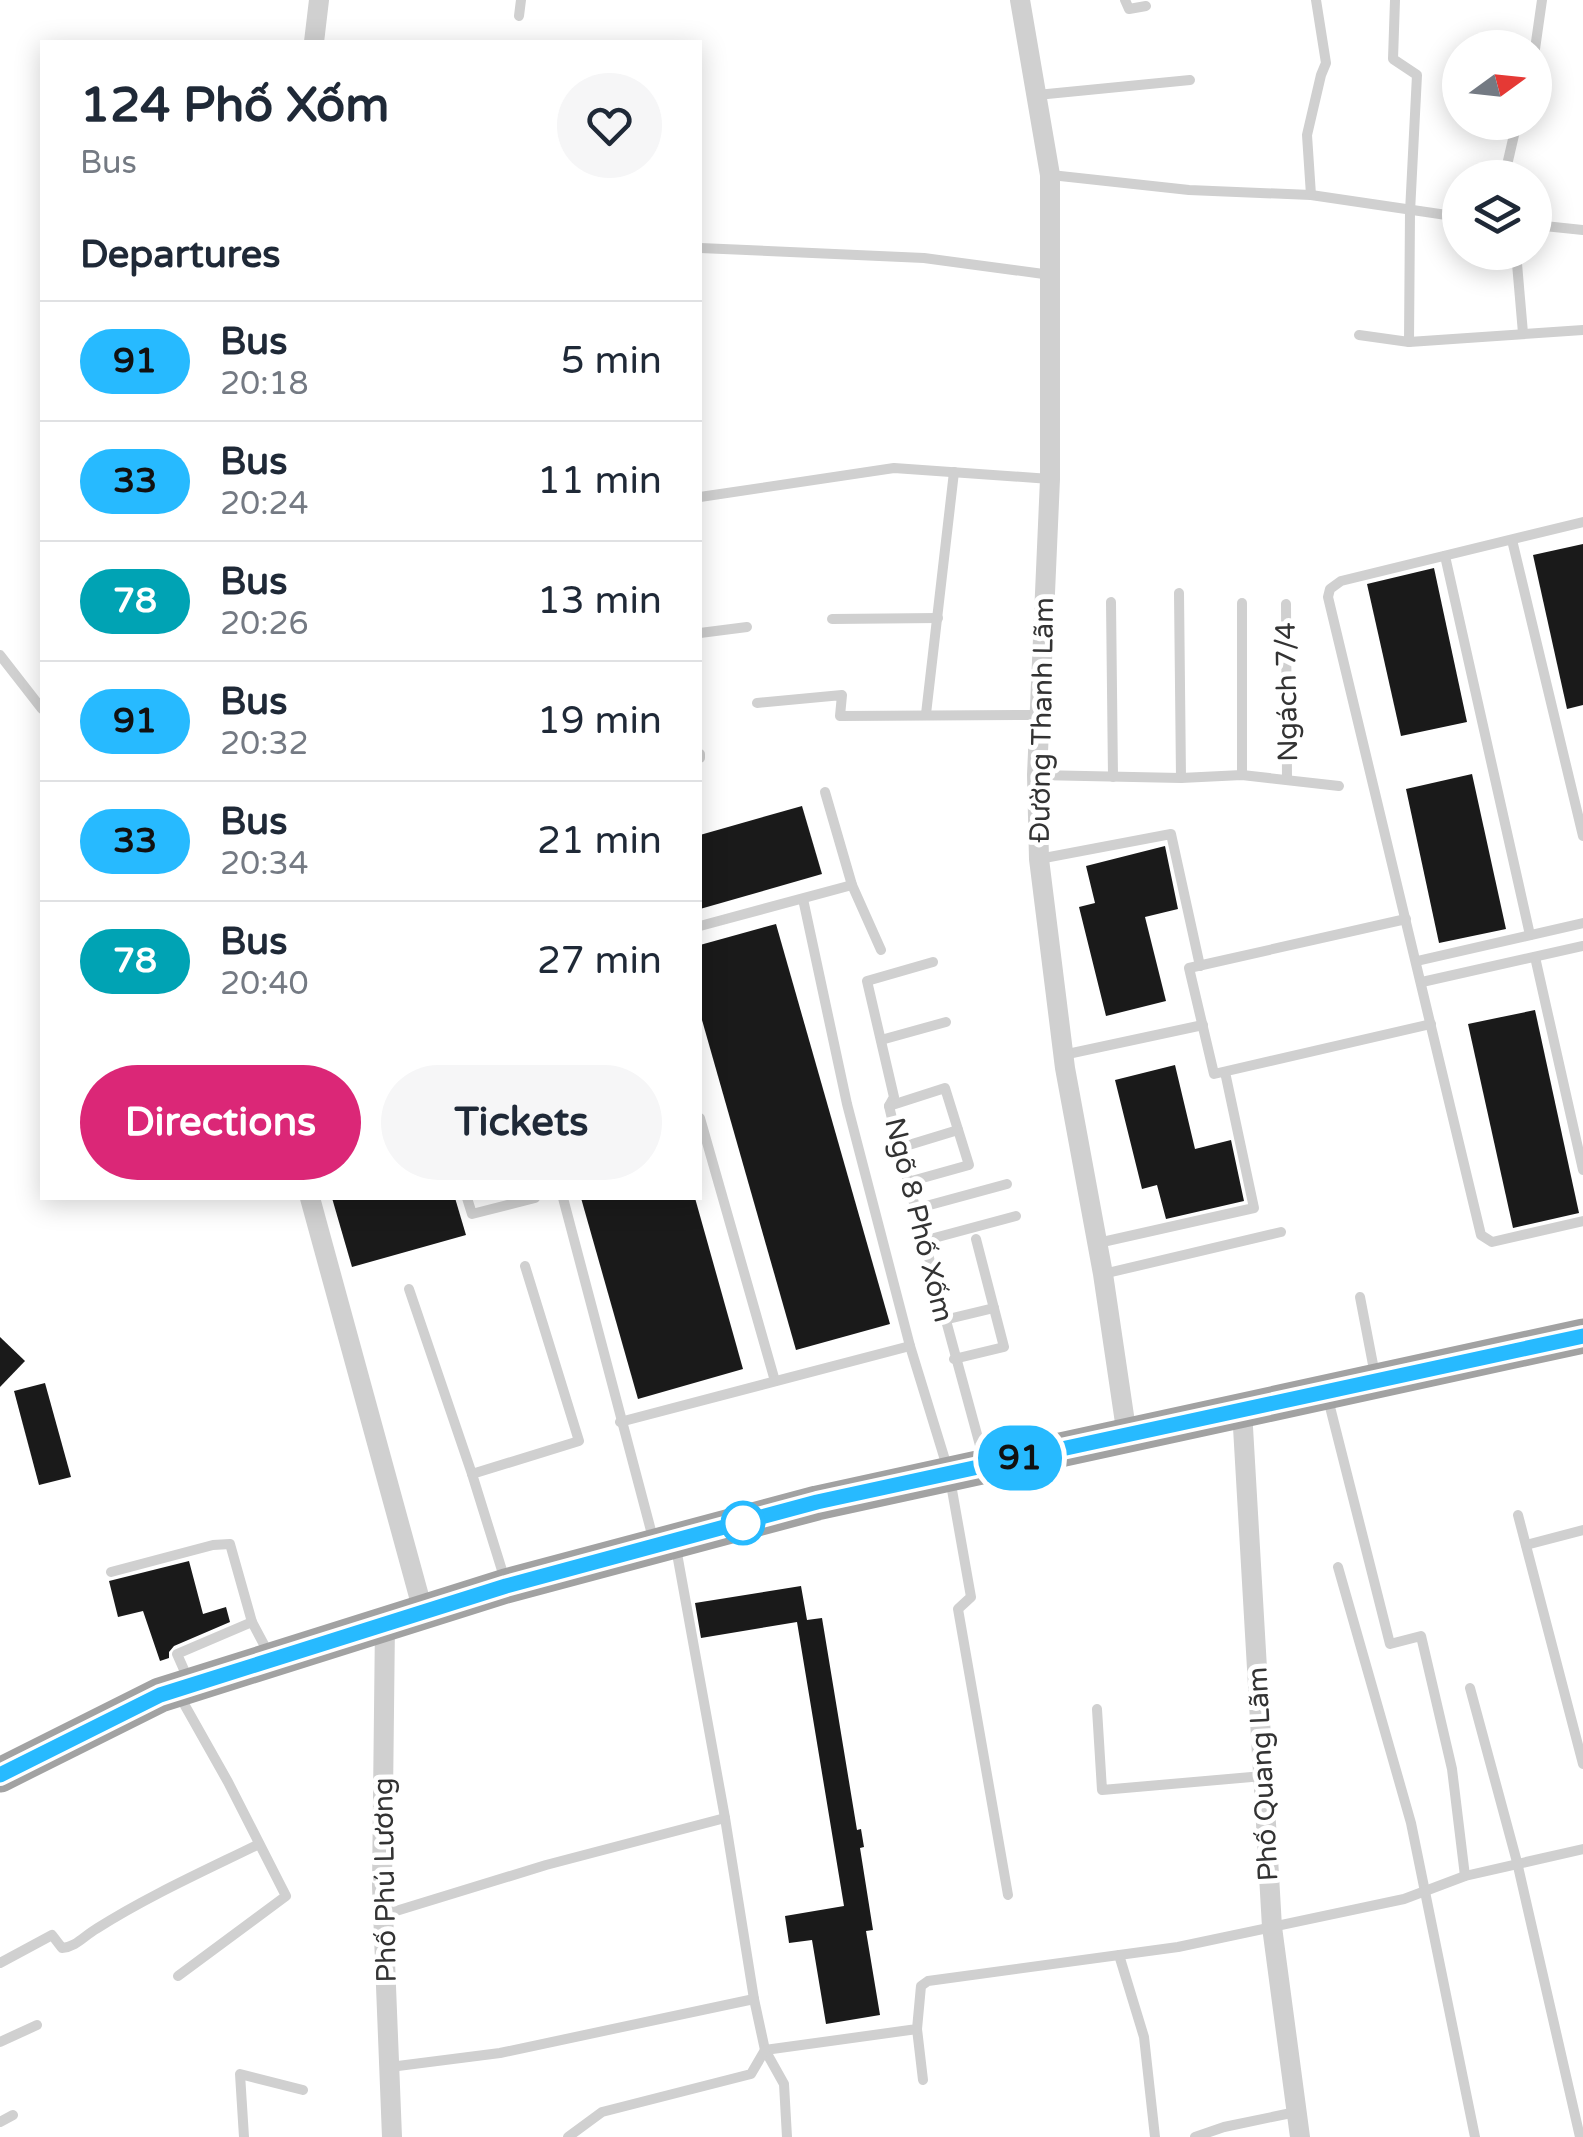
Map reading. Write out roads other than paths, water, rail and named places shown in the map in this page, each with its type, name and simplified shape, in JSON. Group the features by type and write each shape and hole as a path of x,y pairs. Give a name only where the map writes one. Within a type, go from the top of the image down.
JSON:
{"highway":[{"path":"0,1775 160,1695 506,1586 817,1502 1583,1336"}],"street":[{"path":"314,40 319,0"},
{"name":"Đường Thanh Lãm","path":"1020,0 1050,175 1050,478 1036,775 1039,859 1063,1054 1103,1274 1127,1436"},
{"path":"311,1200 423,1611"},
{"name":"Phố Quang Lãm","path":"1242,1410 1272,1927 1300,2137"},
{"name":"Phố Phú Lương","path":"385,1623 383,1914 392,2137"}],"lane":[{"path":"519,16 521,0"},
{"path":"1126,0 1129,9 1146,6"},
{"path":"1310,195 1307,135 1326,63 1316,0"},
{"path":"1395,0 1393,59 1417,75 1409,342"},
{"path":"1538,30 1542,0"},
{"path":"1036,96 1190,80"},
{"path":"1050,175 1190,190 1310,195 1442,215"},
{"path":"1552,226 1583,230"},
{"path":"702,248 924,258 1052,276"},
{"path":"1518,270 1523,333"},
{"path":"1359,335 1409,342 1583,330"},
{"path":"702,497 894,468 1050,478"},
{"path":"926,714 954,472"},
{"path":"1583,522 1342,580 1328,596 1483,1238 1492,1242 1583,1222"},
{"path":"1512,540 1583,836"},
{"path":"1445,556 1530,935"},
{"path":"1179,593 1181,778"},
{"path":"1111,602 1113,777"},
{"path":"1242,603 1242,775"},
{"name":"Ngách 7/4","path":"1286,604 1288,780"},
{"path":"832,619 938,618"},
{"path":"702,633 747,627"},
{"path":"0,655 40,705"},
{"path":"756,703 842,695 840,716 1038,715"},
{"path":"1036,775 1242,775 1340,786"},
{"path":"825,792 852,885 881,950"},
{"path":"1039,859 1172,834 1200,966"},
{"path":"702,925 852,885"},
{"path":"804,899 847,1104 910,1346 949,1473 972,1597 958,1609 1008,1895"},
{"path":"1406,920 1189,968 1214,1074 1431,1024"},
{"path":"1416,960 1583,923"},
{"path":"1422,982 1583,946"},
{"path":"1535,957 1583,1170"},
{"name":"Ngõ 8 Phố Xốm","path":"933,962 867,981 894,1097 889,1106 899,1148 986,1466"},
{"path":"881,1040 946,1022"},
{"path":"1063,1054 1203,1025"},
{"path":"1097,1243 1254,1208 1225,1072"},
{"path":"889,1106 945,1088 969,1165 908,1182"},
{"path":"702,1125 775,1381"},
{"path":"899,1148 958,1130"},
{"path":"915,1209 1007,1184"},
{"path":"468,1200 472,1214 526,1200"},
{"path":"564,1200 620,1422 665,1545 725,1818 765,2050 784,2084 787,2137"},
{"path":"923,1241 1016,1216"},
{"path":"1103,1274 1281,1232"},
{"path":"954,1359 1004,1347 976,1238"},
{"path":"472,1474 579,1441 525,1266"},
{"path":"409,1289 506,1586"},
{"path":"1360,1297 1376,1381"},
{"path":"944,1320 994,1308"},
{"path":"620,1422 910,1346"},
{"path":"1326,1392 1390,1644 1421,1636 1452,1768 1465,1876"},
{"path":"1518,1515 1583,1764"},
{"path":"1526,1545 1583,1530"},
{"path":"110,1572 226,1543 233,1548 252,1622 271,1660"},
{"path":"1338,1567 1401,1784 1426,1888 1475,2137"},
{"path":"178,1976 286,1896 184,1688 176,1654 252,1622"},
{"path":"1470,1688 1517,1862 1580,2137"},
{"path":"1097,1709 1102,1790 1264,1776"},
{"path":"383,1914 546,1865 725,1818"},
{"path":"0,1963 52,1934 62,1948 71,1947 149,1898 259,1844"},
{"path":"923,2080 917,2030 922,1986 928,1981 1178,1947 1404,1899 1465,1876 1583,1850"},
{"path":"1119,1956 1144,2037 1155,2137"},
{"path":"389,2067 500,2052 754,1998"},
{"path":"0,2042 36,2025"},
{"path":"765,2050 917,2030"},
{"path":"568,2137 602,2112 751,2074 765,2050"},
{"path":"244,2137 240,2074 304,2090"},
{"path":"1194,2137 1224,2126 1297,2112"},
{"path":"0,2122 13,2115"}]}
